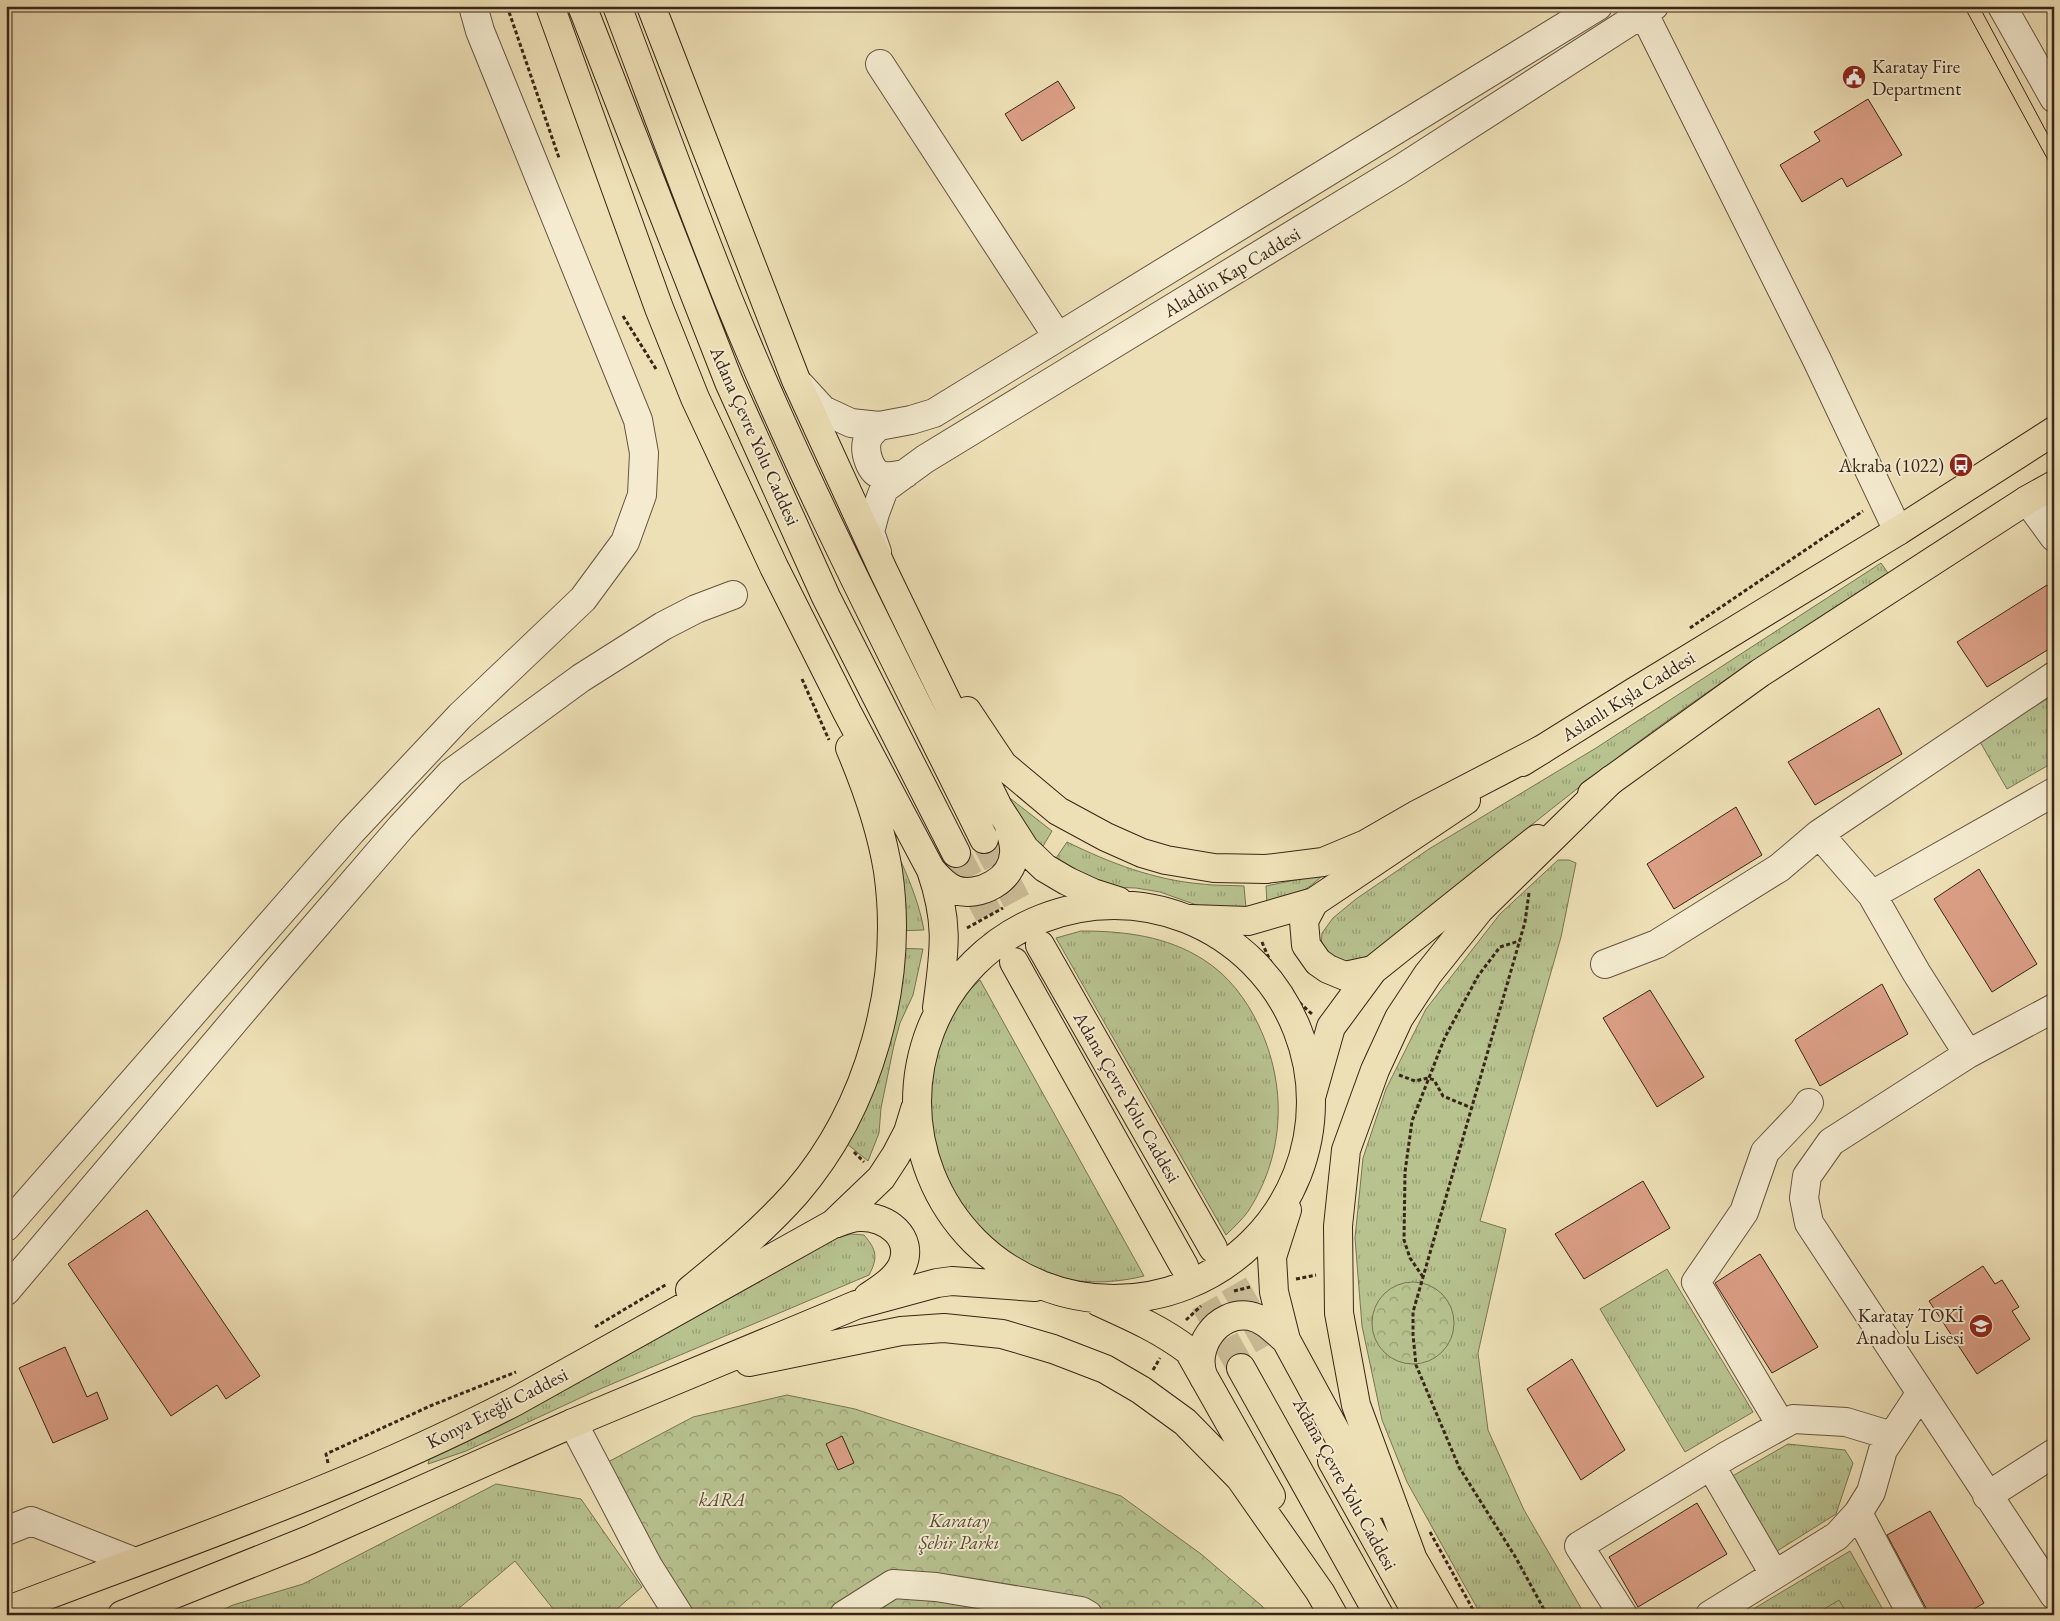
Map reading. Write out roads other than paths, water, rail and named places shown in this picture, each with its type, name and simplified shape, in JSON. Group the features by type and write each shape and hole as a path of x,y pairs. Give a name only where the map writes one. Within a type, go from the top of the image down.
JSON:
{"main road":[{"path":"550,6 659,308 695,398 774,567 930,870 938,892 945,933 935,1018"},
{"name":"Adana Çevre Yolu Caddesi","path":"582,6 729,382 826,597 956,853"},
{"name":"Adana Çevre Yolu Caddesi","path":"617,6 730,302 766,385 835,538 984,838"},
{"path":"651,6 796,380 884,572 998,807 1009,825 1025,849 1045,868 1093,893 1130,905 1161,910 1191,919 1224,937 1253,960 1277,989 1296,1022 1304,1048 1312,1094 1311,1125 1305,1155 1272,1257 1279,1346"},
{"name":"Aslanlı Kışla Caddesi","path":"1191,919 1248,921 1314,902 1541,750 1898,531 2054,431"},
{"path":"1312,1094 1331,1027 1373,970 1611,780 1760,673 2054,484"},
{"path":"635,1335 762,1228 796,1192 837,1135 854,1102 872,1053 881,1020 890,962 891,927 888,872 881,838 870,799 774,567"},
{"path":"909,624 1003,765 1058,811 1106,838 1142,853 1191,865 1214,868 1266,869 1322,862 1366,844 1418,814 1541,750"},
{"path":"1412,1557 1356,1405 1339,1313 1338,1226 1346,1150 1388,1067 1399,1018 1428,974 1480,909 1611,780"},
{"path":"930,870 954,889 968,893 984,889 1001,879 1010,868 1014,855 1014,843 1009,825"},
{"path":"1314,902 1304,921 1306,945 1318,962 1328,969 1345,976 1373,970"},
{"path":"1046,1288 1004,1266 968,1235 940,1196 923,1152 916,1105 921,1060 935,1018 950,992 969,968 990,948 1015,931 1042,918 1071,909 1101,905 1130,905"},
{"name":"Adana Çevre Yolu Caddesi","path":"1040,945 1213,1248"},
{"name":"Adana Çevre Yolu Caddesi","path":"1014,962 1184,1266"},
{"name":"Konya Ereğli Caddesi","path":"6,1611 334,1485 468,1425 635,1335 833,1224 881,1178 908,1132 916,1105"},
{"path":"1088,1298 1124,1299 1153,1296 1194,1282 1226,1264 1249,1247 1277,1214 1298,1176 1305,1155"},
{"path":"833,1224 859,1217 877,1218 892,1226 901,1238 905,1250 902,1266 891,1280 856,1304"},
{"path":"122,1615 309,1540 573,1423 801,1326 856,1304 937,1283 952,1281 1046,1288 1088,1298 1173,1338 1189,1351 1272,1497 1326,1604"},
{"path":"1208,1385 1200,1369 1200,1355 1210,1331 1226,1320 1239,1315 1252,1316 1263,1321 1342,1442 1445,1615"},
{"path":"693,1373 901,1331 927,1329 944,1328 1002,1334 1053,1349 1105,1369 1141,1390 1185,1422 1240,1478 1326,1604"},
{"name":"Adana Çevre Yolu Caddesi","path":"1279,1346 1418,1615"},
{"name":"Adana Çevre Yolu Caddesi","path":"1241,1368 1379,1615"}],"street":[{"path":"6,1227 351,832 460,716 583,599 625,542 642,495 644,453 638,420 480,31 473,6"},
{"name":"Aladdin Kap Caddesi","path":"796,380 823,410 852,423 880,426 934,413 1598,6"},
{"path":"2002,6 2054,98"},
{"path":"1646,8 1898,531"},
{"name":"Aladdin Kap Caddesi","path":"884,572 870,532 874,513 884,489 904,474 925,459 1399,170 1646,8"},
{"path":"880,64 1057,336"},
{"path":"880,426 872,433 867,442 868,457 872,468 879,475 890,477 904,474"},
{"path":"2027,500 2054,537"},
{"path":"6,1292 269,980 401,827 451,773 581,678 663,626 696,609 733,595"},
{"path":"1605,964 1657,944 1779,868 1819,834 2054,676"},
{"path":"1872,895 2054,792"},
{"path":"1819,834 1872,895 1916,972 1968,1054"},
{"path":"2054,1008 1968,1054 1831,1142 1807,1176 1804,1198 1809,1223 1987,1496 2054,1595"},
{"path":"1781,1425 1696,1282 1744,1212 1765,1152 1809,1103"},
{"path":"1710,1615 1837,1536 1858,1513 1871,1492 1883,1450 1920,1394"},
{"path":"1623,1615 1579,1546 1793,1419 1846,1422 1892,1436"},
{"path":"573,1423 648,1566 679,1615"},
{"path":"1987,1496 2054,1453"},
{"path":"1711,1466 1774,1574"},
{"path":"1858,1513 1912,1615"},
{"path":"6,1531 31,1521 135,1562"},
{"path":"844,1615 893,1584 936,1587 1081,1611 1088,1615"}],"tunnel":[{"path":"984,839 1040,945"},
{"path":"956,853 1014,962"},
{"path":"1213,1248 1272,1352"},
{"path":"1184,1266 1241,1368"}],"tram line":[{"path":"1964,6 2054,171"},
{"path":"1979,6 2054,146"}],"place":[{"name":"Karatay Fire Department","path":"1854,77"},
{"name":"Akraba (1022)","path":"1961,465"},
{"name":"Karatay TOKİ Anadolu Lisesi","path":"1981,1326"}],"park label":[{"name":"kARA","path":"722,1499"},
{"name":"Karatay Şehir Parkı","path":"959,1531"}]}
